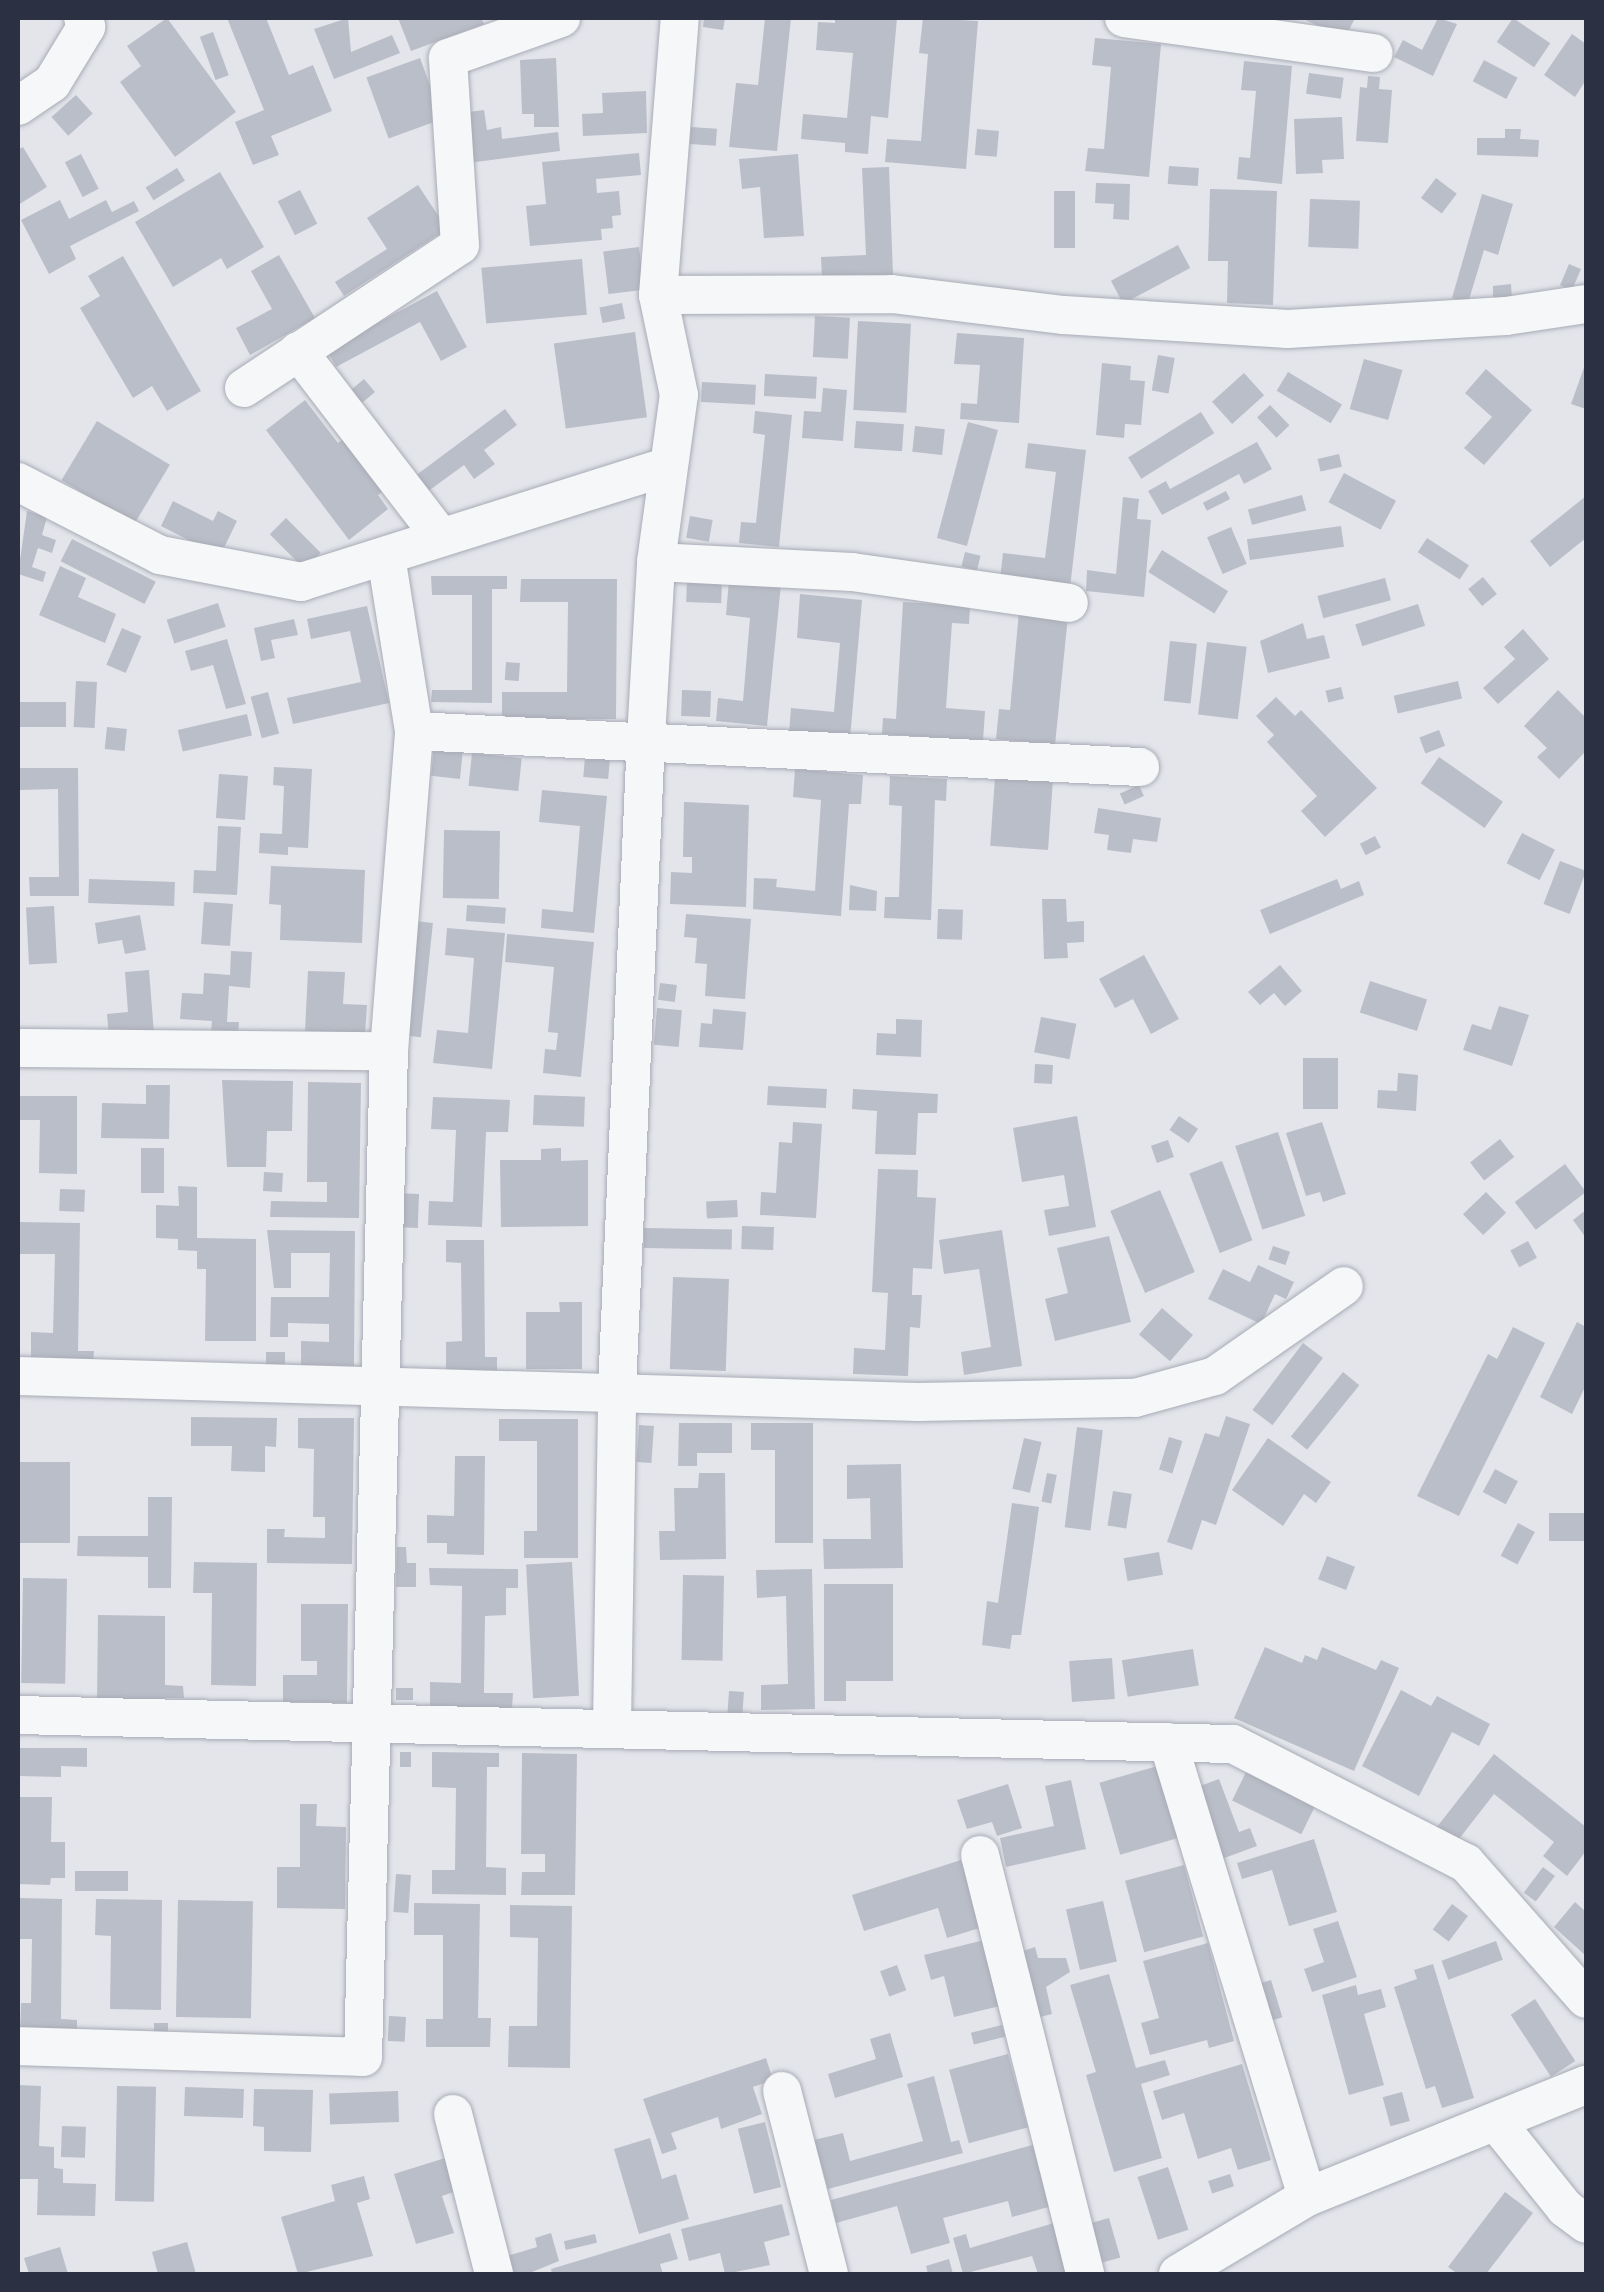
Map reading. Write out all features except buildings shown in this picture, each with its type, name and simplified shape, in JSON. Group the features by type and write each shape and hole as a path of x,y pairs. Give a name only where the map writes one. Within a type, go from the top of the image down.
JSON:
{"street":[{"path":"18,106 52,83 86,27 83,18"},
{"path":"244,388 460,245 448,58 561,18"},
{"path":"612,1725 618,1390 646,738 665,466 680,395 658,295 680,18"},
{"path":"1124,18 1374,53"},
{"path":"658,295 892,294 1064,315 1288,329 1506,316 1586,304"},
{"path":"298,351 439,535"},
{"path":"18,482 160,555 300,582 665,466"},
{"path":"18,2046 363,2057 389,1051 414,731 386,556"},
{"path":"656,562 852,572 1069,603"},
{"path":"414,731 646,738 1140,768"},
{"path":"18,1048 389,1051"},
{"path":"18,1376 618,1390 918,1402 1136,1398 1215,1376 1344,1286"},
{"path":"18,1715 372,1726 612,1725 1232,1744 1466,1862 1586,1999"},
{"path":"1168,1742 1308,2197"},
{"path":"980,1855 1084,2274"},
{"path":"1178,2274 1308,2197 1586,2085"},
{"path":"782,2092 829,2274"},
{"path":"452,2114 494,2274"},
{"path":"1497,2124 1565,2208 1586,2224"}]}
